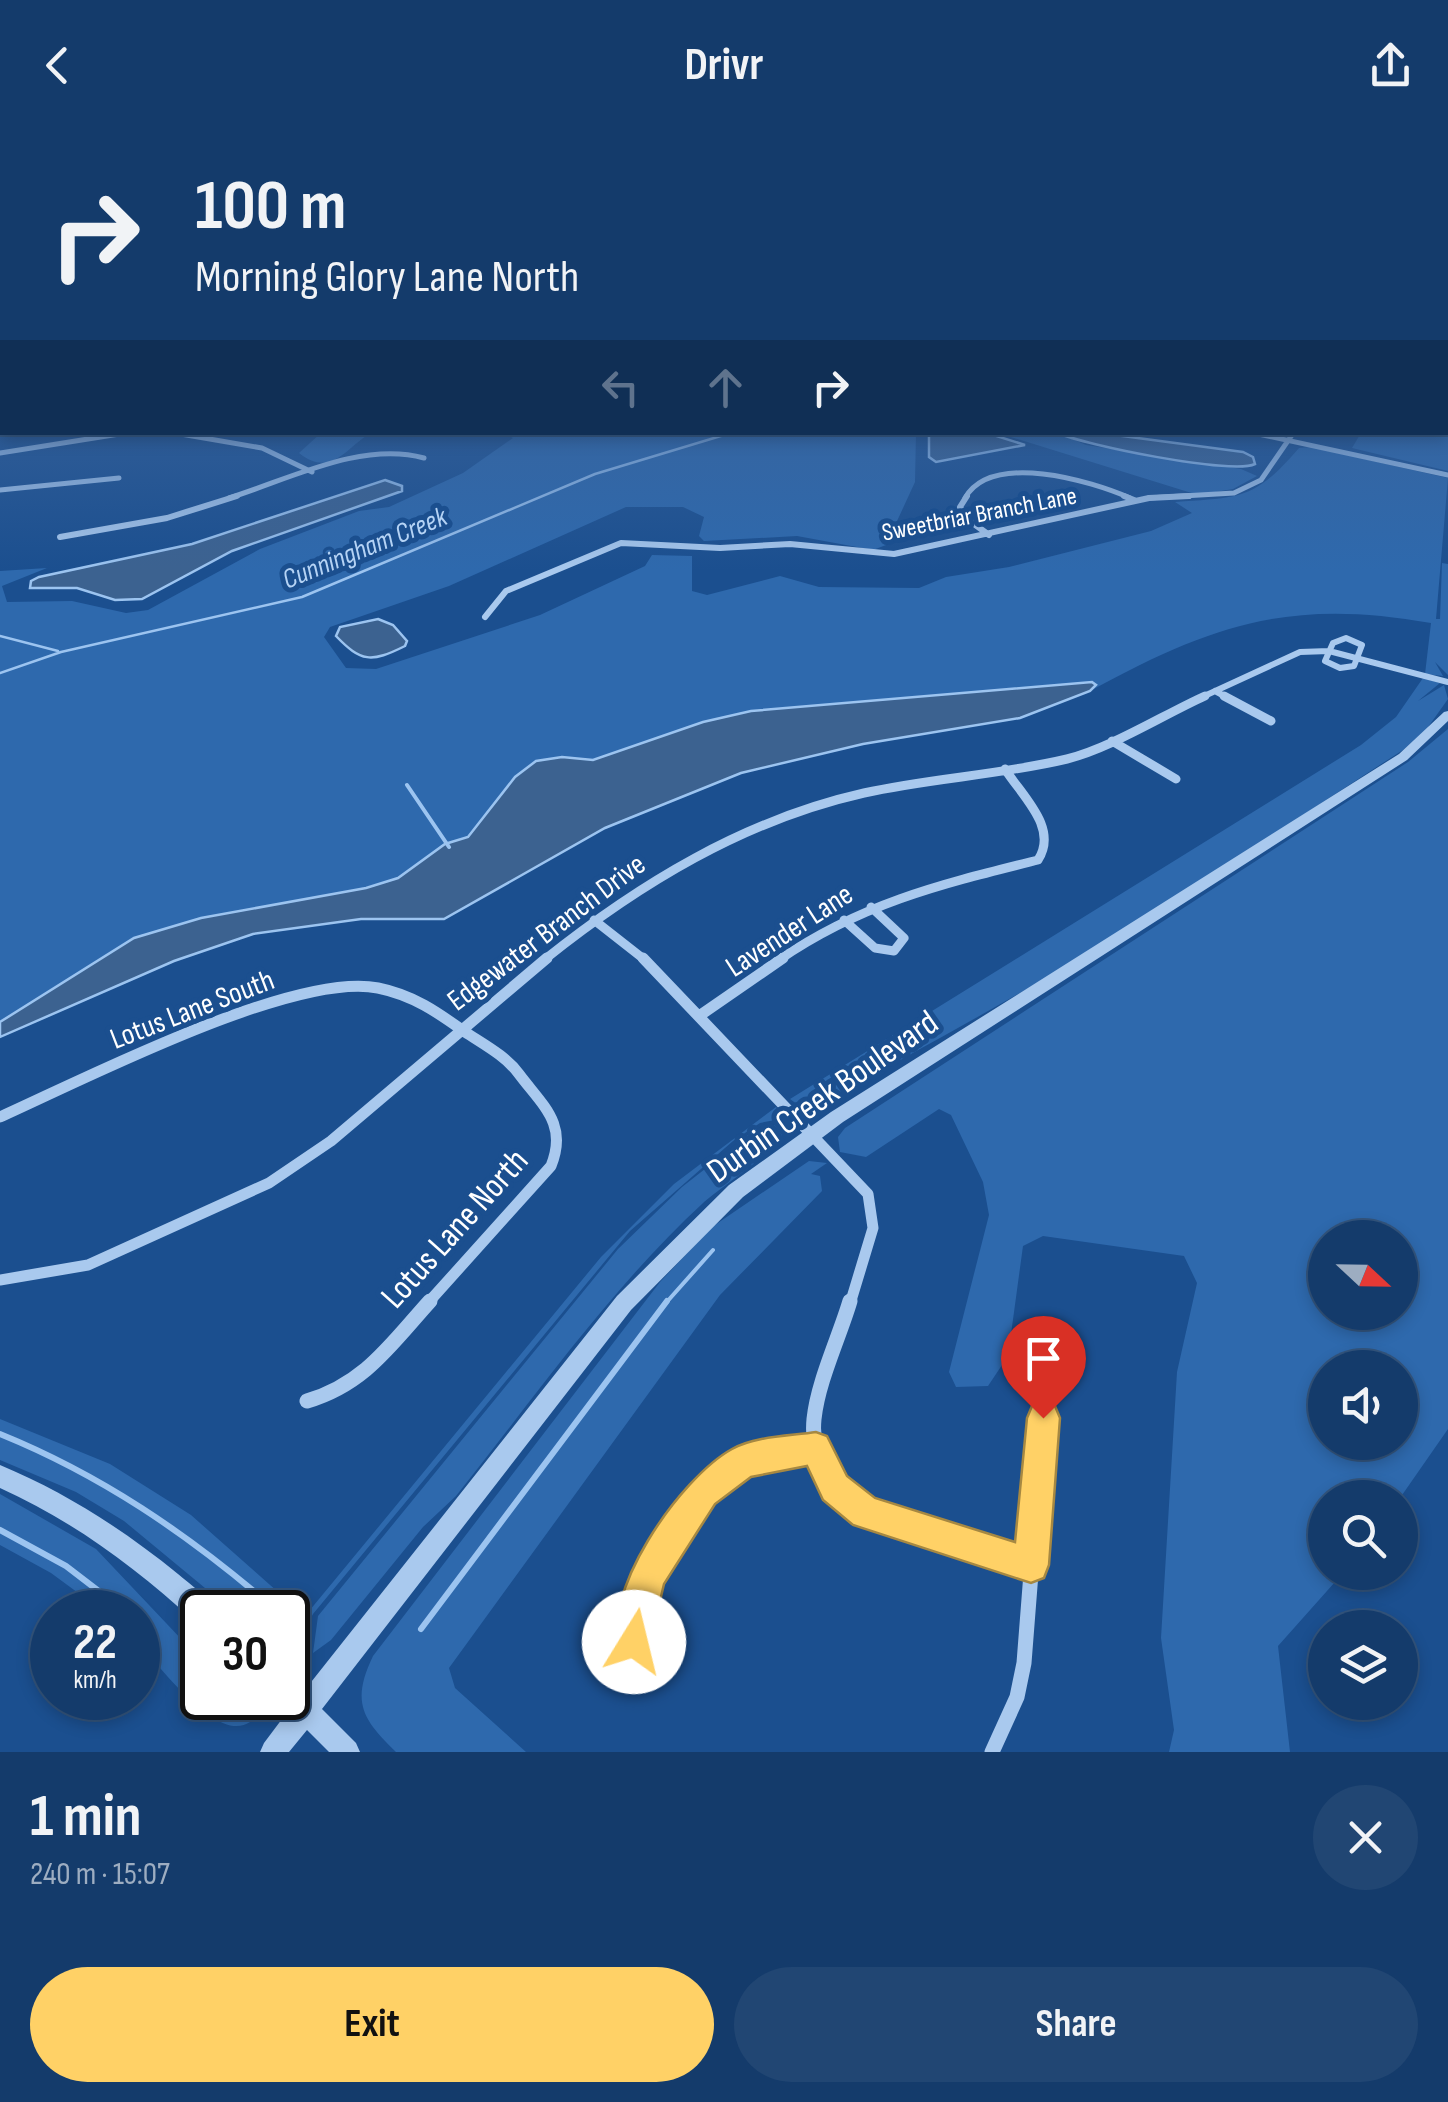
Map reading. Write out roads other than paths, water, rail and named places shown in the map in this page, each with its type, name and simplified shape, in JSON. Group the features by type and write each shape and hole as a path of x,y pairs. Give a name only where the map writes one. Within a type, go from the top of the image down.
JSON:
{"street":[{"path":"0,453 113,435"},
{"path":"186,435 262,448 312,472"},
{"path":"1292,436 1448,475"},
{"name":"Sweetbriar Branch Lane","path":"485,617 506,591 621,543 720,548 790,544 887,555 1135,501 1222,495 1250,488 1261,480 1292,436"},
{"path":"60,537 152,522 384,451 424,458"},
{"path":"989,535 966,518 960,507 966,490 977,484 1048,472 1135,501"},
{"path":"0,490 118,478"},
{"name":"Edgewater Branch Drive","path":"0,1280 34,1278 88,1265 234,1203 331,1141 462,1026 594,920 666,872 768,822 886,788 1058,761 1112,740 1292,654 1329,651 1448,682"},
{"path":"1215,691 1271,721"},
{"name":"Durbin Creek Boulevard","path":"310,1686 654,1269 736,1191 814,1133 1403,757 1448,714"},
{"path":"1112,740 1176,778"},
{"name":"Lavender Lane","path":"699,1016 844,920 871,907 944,882 1021,867 1042,856 1047,834 1004,769"},
{"path":"844,920 875,948 894,952 904,938 871,907"},
{"path":"594,920 629,944 814,1133 868,1194 874,1217 814,1418 816,1448 835,1488 866,1513 1031,1565"},
{"name":"Lotus Lane South","path":"0,1118 207,1024 289,997 342,988 390,990 417,999 462,1026"},
{"name":"Lotus Lane North","path":"308,1401 338,1392 365,1373 556,1156 559,1136 547,1110 512,1064 462,1026"},
{"path":"992,1752 1017,1696 1024,1663 1046,1381"},
{"path":"634,1652 638,1610 650,1573 702,1492 744,1461 816,1448"},
{"path":"0,1476 85,1518 134,1550 180,1591"},
{"path":"310,1715 347,1752"},
{"name":"Durbin Creek Boulevard","path":"274,1752 289,1720"}],"waterway":[{"name":"Cunningham Creek","path":"0,673 61,652 302,597 595,474 724,435"},
{"path":"0,636 58,651"},
{"path":"407,785 449,847"},
{"path":"665,1304 713,1250"},
{"path":"421,1629 667,1301"},
{"path":"0,1434 108,1487 174,1530 252,1590"},
{"path":"0,1530 66,1566 97,1590"}]}
